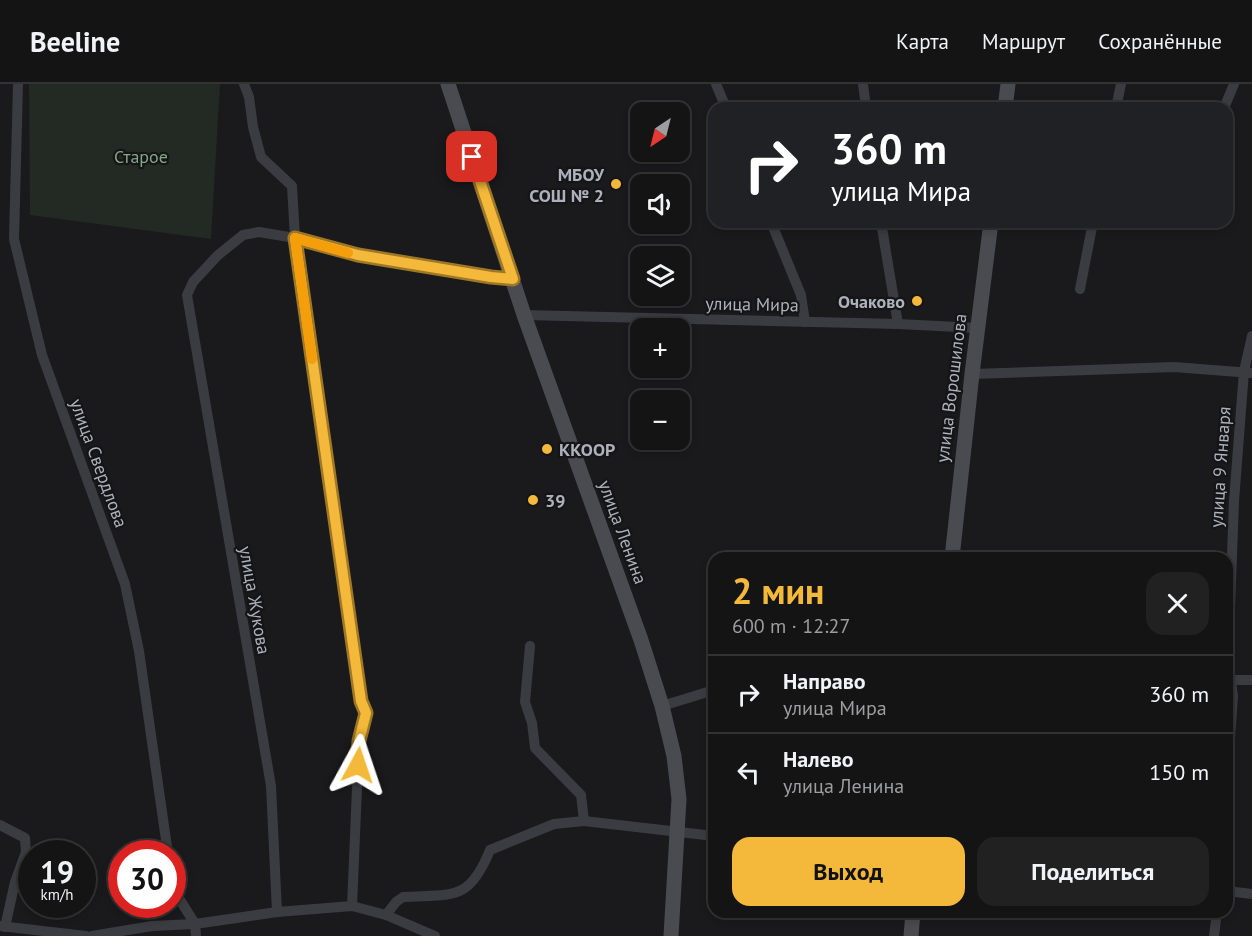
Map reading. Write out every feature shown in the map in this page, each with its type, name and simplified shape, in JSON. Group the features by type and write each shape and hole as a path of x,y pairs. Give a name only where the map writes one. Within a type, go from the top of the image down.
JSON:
{"main road":[{"name":"улица Ленина","path":"448,84 524,315 641,640 662,706 674,756 678,788 679,832 671,936"},
{"path":"1006,102 1008,84"},
{"name":"улица Ворошилова","path":"953,552 972,374 991,228"},
{"path":"911,936 912,918"}],"street":[{"name":"улица Свердлова","path":"18,84 14,239 42,355 125,584 148,705 166,840"},
{"path":"244,84 249,97 261,157 292,186 295,238 361,701 366,713 359,741 352,906"},
{"path":"716,84 724,102"},
{"path":"863,84 865,102"},
{"path":"1117,102 1121,84"},
{"path":"1226,102 1234,84"},
{"path":"773,228 801,295 805,322"},
{"path":"882,228 898,324"},
{"path":"1080,289 1092,228"},
{"name":"улица Жукова","path":"277,912 271,786 187,295 193,282 218,256 243,235 259,232 295,238"},
{"path":"295,238 358,255 513,279"},
{"name":"улица Мира","path":"524,315 978,328"},
{"name":"улица 9 Января","path":"1232,552 1234,501 1252,336"},
{"path":"972,374 1174,367 1248,372"},
{"path":"530,645 525,702 532,723 535,747 581,795 584,821"},
{"path":"1233,680 1252,680"},
{"path":"662,706 708,692"},
{"path":"386,915 403,897 454,894 471,886 482,871 490,850 554,824 584,821 708,835"},
{"path":"0,825 25,838 26,852 2,926 86,936"},
{"path":"1233,892 1252,894"},
{"path":"92,936 152,926 195,924 277,912 352,906 386,915 435,936"},
{"path":"186,910 195,924 196,936"},
{"path":"1214,936 1216,918"}],"green space":[{"name":"Старое","path":"29,84 220,84 211,239 30,215"}],"slow traffic":[{"path":"312,359 295,238 348,253"}],"place":[{"name":"МБОУ СОШ № 2","path":"616,184"},
{"name":"Очаково","path":"917,301"},
{"name":"ККООР","path":"547,449"},
{"name":"39","path":"533,500"}],"route":[{"path":"358,765 359,741 366,713 361,701 295,238 358,255 513,279 472,157"}]}
